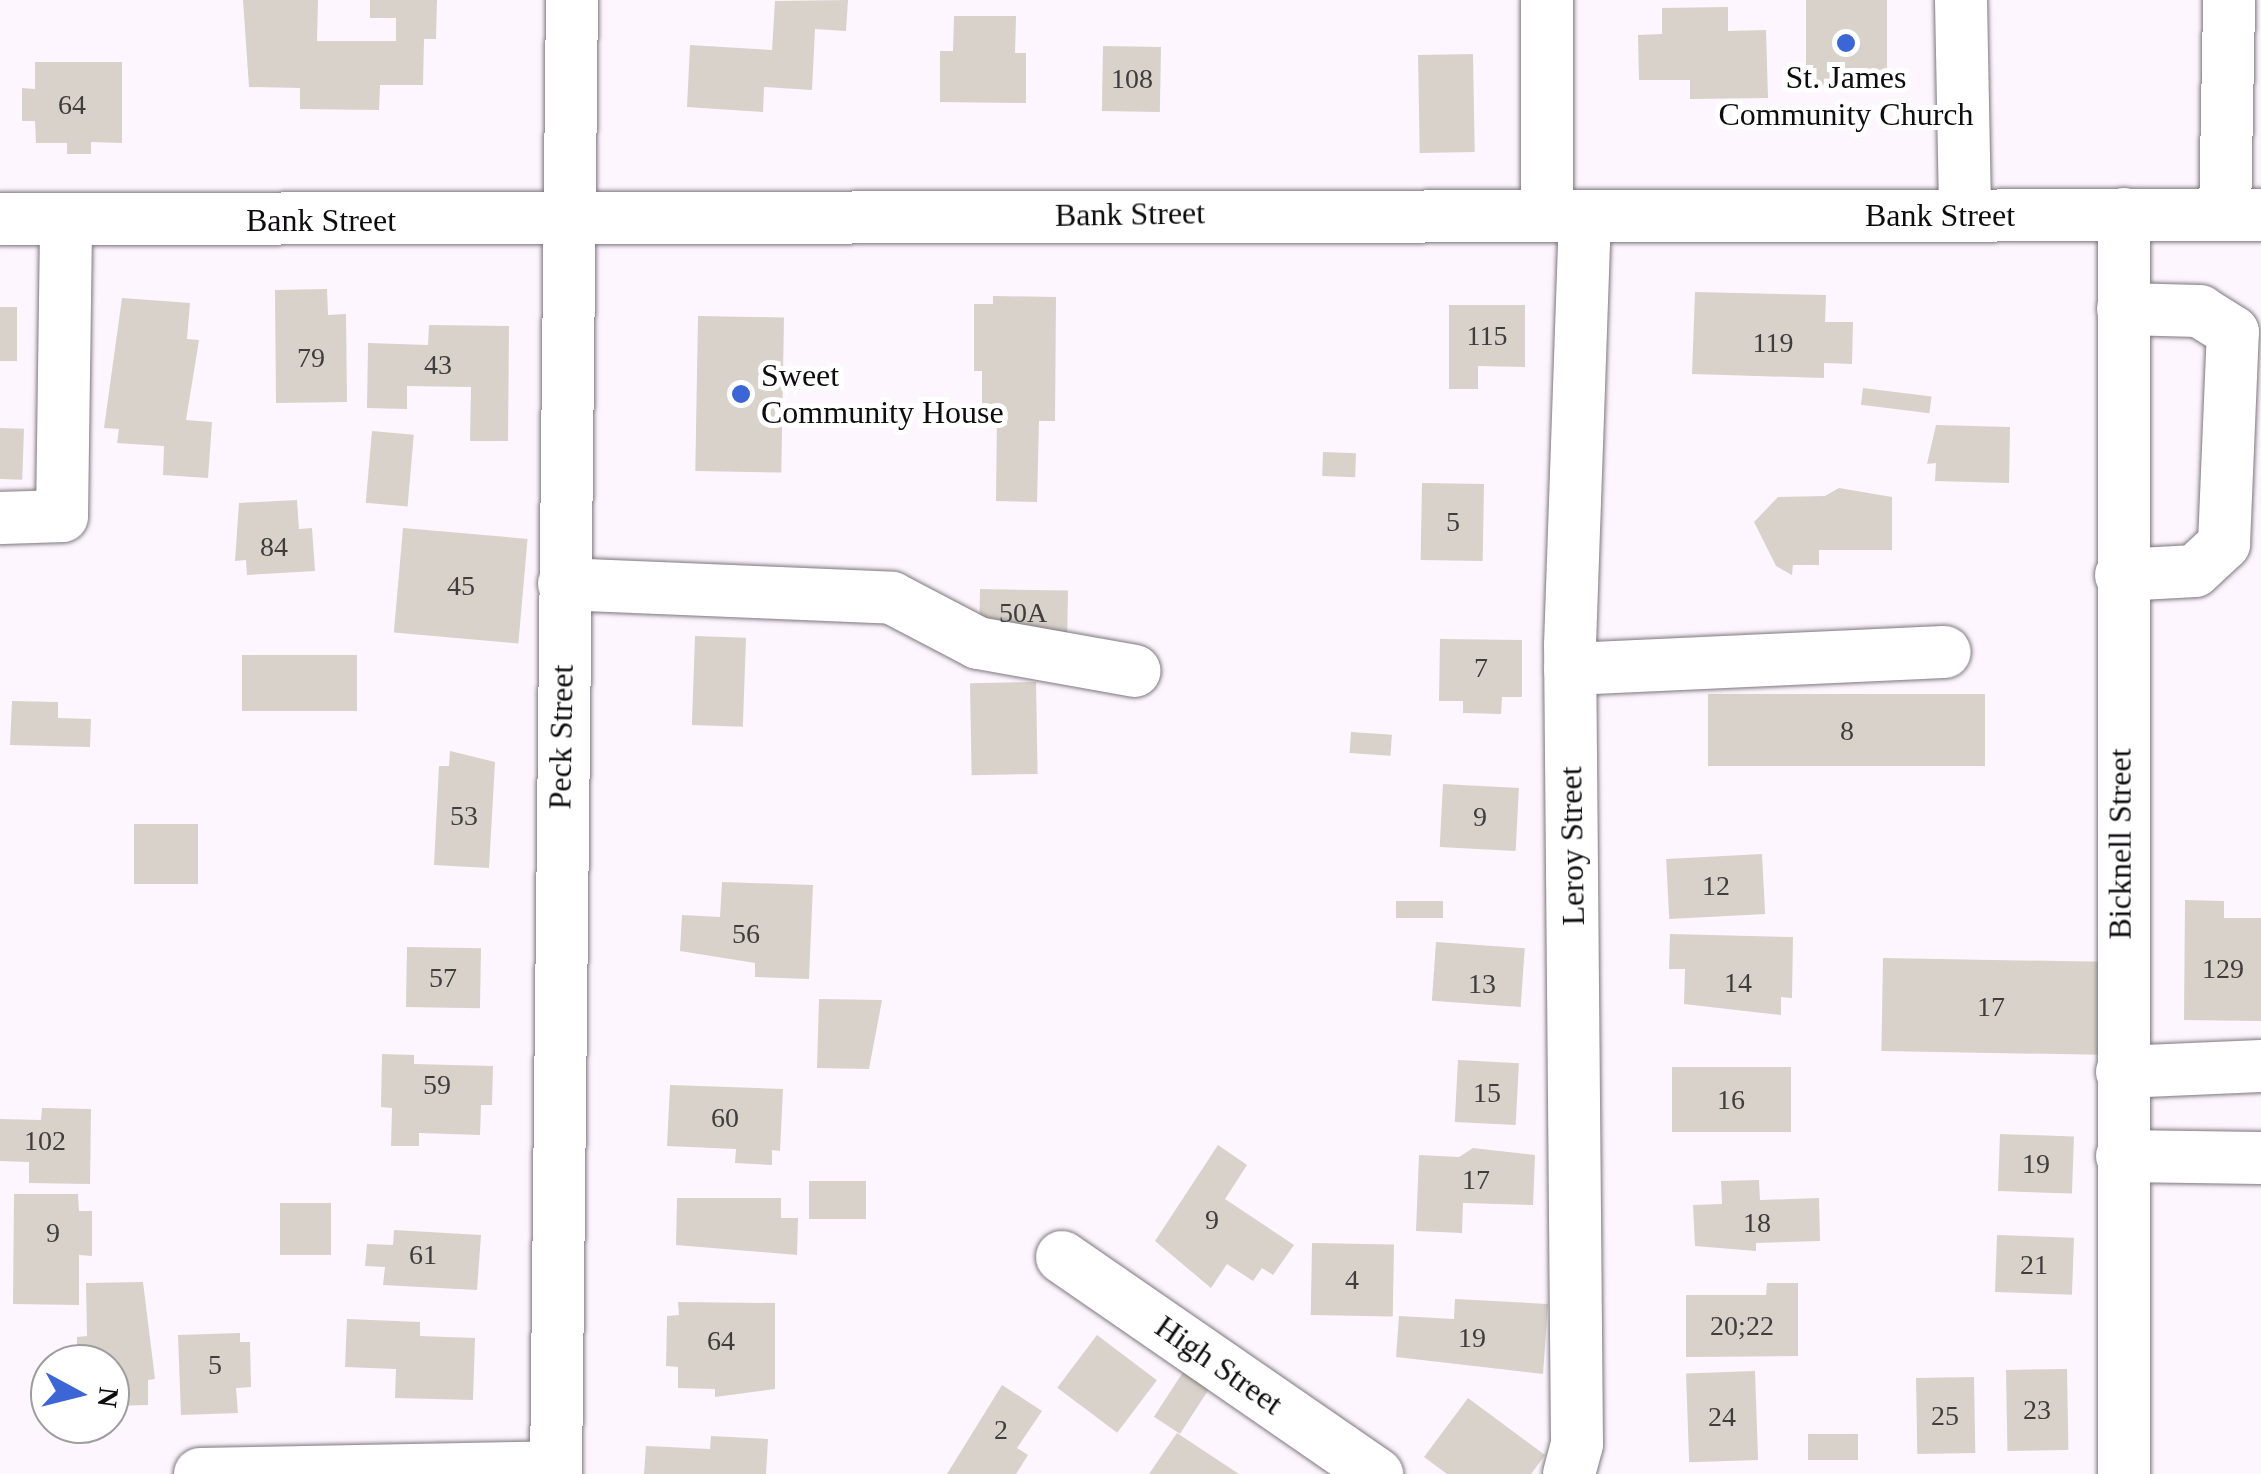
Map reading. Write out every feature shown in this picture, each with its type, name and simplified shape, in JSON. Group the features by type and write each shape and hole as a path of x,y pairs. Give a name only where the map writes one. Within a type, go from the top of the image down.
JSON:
{"street":[{"name":"Peck Street","path":"556,1470 572,0"},
{"name":"Leroy Street","path":"1547,0 1566,216 1577,1444 1569,1474"},
{"path":"1961,0 1965,215"},
{"path":"2229,0 2243,215"},
{"name":"Bicknell Street","path":"2124,214 2121,575 2124,1474"},
{"name":"Bank Street","path":"0,219 572,222 2243,215"},
{"path":"0,518 62,516 66,220"},
{"path":"2121,575 2195,572 2224,544 2233,332 2200,311 2123,310"},
{"path":"564,584 892,598 978,644 1135,671"},
{"path":"1570,669 1946,652"},
{"path":"2122,1072 2261,1066"},
{"path":"2122,1156 2261,1158"},
{"name":"High Street","path":"1062,1257 1377,1474"},
{"path":"200,1474 556,1470"}],"building":[{"path":"243,0 318,0 317,41 396,41 396,18 370,18 370,0 437,0 436,39 424,39 423,85 380,85 379,110 300,109 300,88 249,87"},
{"path":"848,0 846,31 815,29 812,90 764,87 763,112 687,107 690,45 772,50 775,1"},
{"name":"St. James Community Church","path":"1806,0 1887,0 1887,85 1806,85"},
{"path":"1728,7 1728,31 1766,30 1768,98 1690,99 1690,80 1639,80 1638,35 1662,34 1662,8"},
{"path":"954,16 1016,16 1015,53 1026,53 1026,103 940,102 940,51 953,51"},
{"path":"1103,46 1161,47 1160,112 1102,111"},
{"path":"1473,54 1475,152 1420,153 1418,55"},
{"path":"35,62 122,62 122,143 91,142 91,154 67,154 67,143 36,143 35,121 22,121 22,88 35,89"},
{"path":"327,289 328,315 346,314 347,402 276,403 275,290"},
{"path":"1695,292 1826,295 1825,322 1853,322 1852,364 1824,363 1824,378 1692,374"},
{"path":"993,296 1056,297 1055,421 1039,421 1037,502 996,501 997,411 982,410 982,371 974,371 974,304 993,304"},
{"path":"122,298 190,303 187,339 199,340 186,420 212,422 208,478 163,475 164,446 117,443 119,429 104,428"},
{"path":"1449,305 1525,305 1525,367 1478,366 1478,389 1449,389"},
{"path":"0,307 17,307 17,361 0,361"},
{"name":"Sweet Community House","path":"698,316 784,318 781,472 695,471"},
{"path":"429,325 509,326 508,441 470,441 471,387 407,386 407,409 367,408 368,343 428,345"},
{"path":"1863,388 1931,396 1929,413 1861,405"},
{"path":"1936,425 2010,427 2009,483 1935,481 1936,463 1927,464"},
{"path":"0,428 24,429 22,480 0,479"},
{"path":"372,431 414,435 408,506 366,503"},
{"path":"1323,452 1356,453 1355,477 1322,476"},
{"path":"1422,483 1484,484 1483,561 1421,560"},
{"path":"1839,488 1892,497 1892,550 1819,550 1819,565 1793,565 1792,575 1776,566 1754,522 1778,497 1825,496"},
{"path":"297,500 299,529 312,528 315,571 247,575 246,560 235,561 239,503"},
{"path":"403,528 528,539 518,643 394,633"},
{"path":"980,589 1068,591 1067,637 979,635"},
{"path":"695,636 746,638 743,727 692,725"},
{"path":"1440,639 1522,640 1522,697 1502,697 1501,714 1463,713 1463,701 1439,701"},
{"path":"242,655 357,655 357,711 242,711"},
{"path":"1036,682 1038,774 972,775 970,683"},
{"path":"1708,694 1985,694 1985,766 1708,766"},
{"path":"12,701 58,702 58,718 91,719 90,747 10,745"},
{"path":"1351,732 1392,735 1390,756 1350,753"},
{"path":"450,751 495,762 489,868 434,865 439,766 449,766"},
{"path":"1443,784 1519,788 1516,851 1440,847"},
{"path":"134,824 198,824 198,884 134,884"},
{"path":"1762,854 1765,914 1669,919 1666,859"},
{"path":"722,882 813,885 809,979 755,977 755,963 680,951 682,915 720,917"},
{"path":"2185,900 2224,901 2224,918 2261,918 2261,1021 2184,1020"},
{"path":"1396,901 1443,901 1443,918 1396,918"},
{"path":"1670,934 1793,937 1792,998 1781,997 1781,1015 1684,1004 1685,969 1669,969"},
{"path":"1436,942 1525,948 1521,1007 1432,1001"},
{"path":"407,947 481,948 480,1008 406,1007"},
{"path":"1883,958 2102,962 2100,1055 1881,1051"},
{"path":"819,999 882,1000 869,1069 817,1068"},
{"path":"382,1054 414,1055 414,1064 493,1066 492,1105 481,1105 480,1135 419,1133 419,1146 391,1146 392,1108 381,1107"},
{"path":"1458,1060 1519,1063 1516,1125 1455,1122"},
{"path":"1672,1067 1791,1067 1791,1132 1672,1132"},
{"path":"670,1085 783,1089 780,1151 772,1150 772,1165 735,1163 736,1149 667,1146"},
{"path":"42,1108 91,1109 90,1184 29,1183 29,1162 0,1161 0,1119 41,1120"},
{"path":"2000,1134 2074,1137 2072,1194 1998,1191"},
{"path":"1218,1145 1247,1165 1225,1199 1294,1245 1273,1275 1262,1268 1253,1281 1227,1264 1211,1288 1155,1241"},
{"path":"1473,1148 1535,1155 1533,1205 1463,1203 1462,1233 1416,1231 1419,1155 1459,1157"},
{"path":"1759,1180 1760,1200 1819,1198 1820,1241 1756,1243 1756,1251 1695,1246 1693,1205 1722,1204 1721,1181"},
{"path":"809,1181 866,1181 866,1219 809,1219"},
{"path":"14,1194 78,1194 79,1211 92,1211 92,1256 79,1255 79,1305 13,1304"},
{"path":"677,1198 781,1198 781,1218 798,1218 797,1255 676,1245"},
{"path":"280,1203 331,1203 331,1255 280,1255"},
{"path":"394,1230 481,1235 477,1290 383,1285 385,1267 365,1266 367,1244 393,1245"},
{"path":"1997,1235 2074,1238 2072,1295 1995,1292"},
{"path":"1312,1243 1394,1244 1393,1316 1311,1315"},
{"path":"143,1282 155,1379 148,1380 148,1405 130,1405 130,1344 77,1344 77,1337 87,1336 86,1283"},
{"path":"1767,1283 1798,1283 1798,1356 1686,1357 1686,1295 1766,1295"},
{"path":"1455,1299 1548,1304 1543,1374 1396,1357 1399,1316 1454,1319"},
{"path":"678,1302 775,1303 775,1389 715,1397 715,1389 678,1388 678,1367 666,1366 667,1316 679,1315"},
{"path":"347,1319 420,1322 420,1336 475,1338 473,1400 395,1398 396,1369 345,1367"},
{"path":"240,1333 240,1342 250,1342 251,1387 236,1388 238,1413 181,1415 178,1335"},
{"path":"1097,1335 1157,1380 1117,1433 1057,1388"},
{"path":"1185,1369 1211,1386 1180,1434 1154,1417"},
{"path":"2067,1369 2068,1450 2007,1451 2006,1370"},
{"path":"1755,1371 1758,1460 1689,1462 1686,1373"},
{"path":"1974,1377 1975,1453 1917,1454 1916,1378"},
{"path":"1002,1385 1042,1411 1017,1448 1028,1455 1016,1474 947,1474"},
{"path":"1468,1398 1545,1455 1531,1474 1447,1474 1424,1457"},
{"path":"1177,1433 1239,1474 1149,1474"},
{"path":"1808,1434 1858,1434 1858,1460 1808,1460"},
{"path":"711,1436 768,1439 766,1474 644,1474 646,1446 710,1449"}],"place":[{"name":"St. James Community Church","path":"1846,43"},
{"name":"Sweet Community House","path":"741,394"}]}
